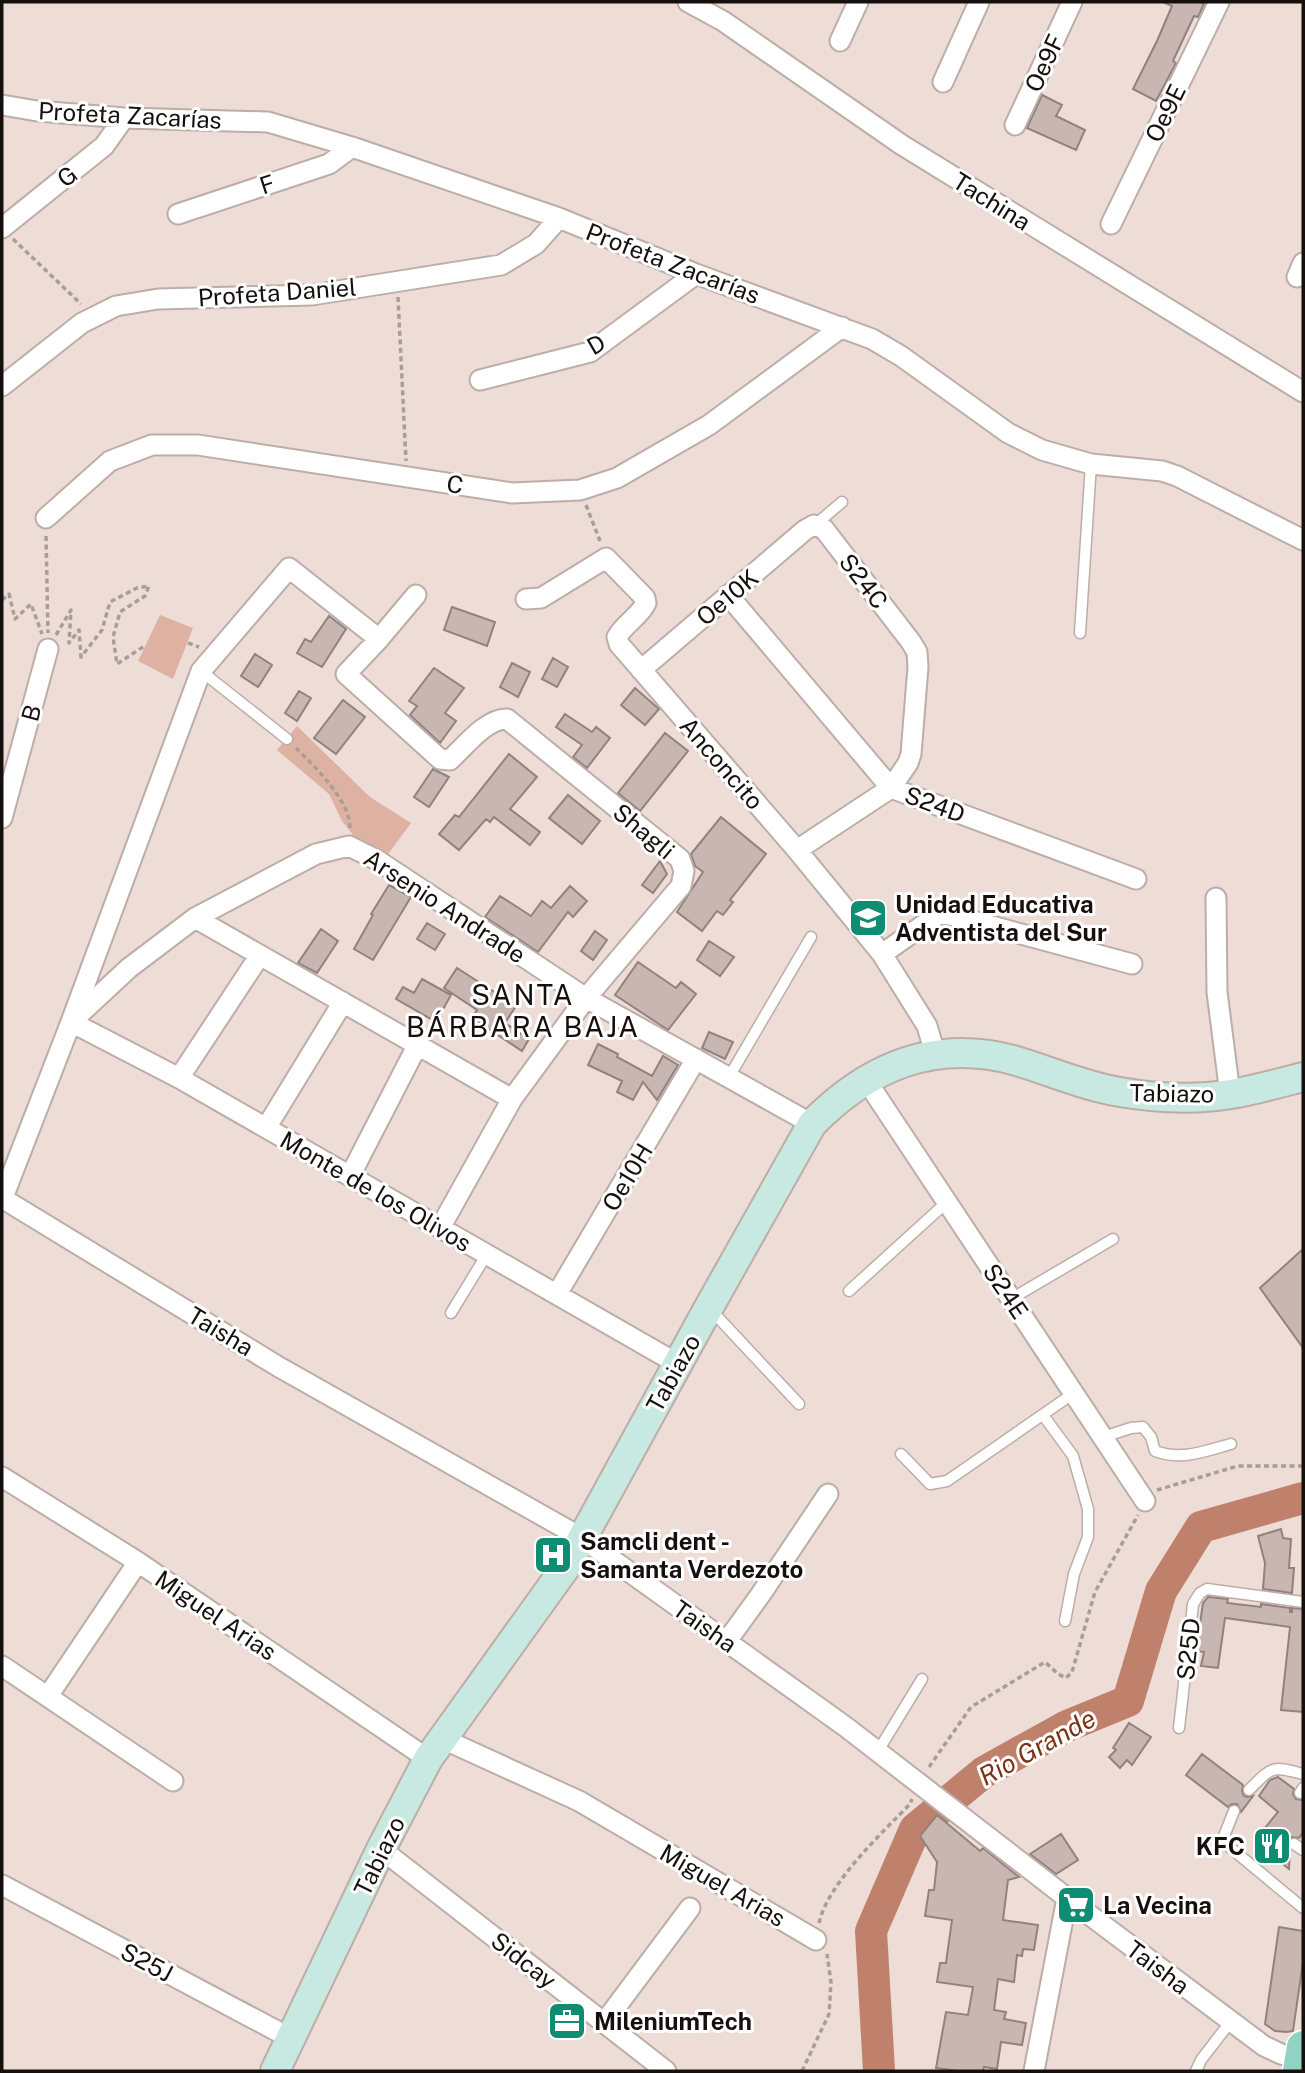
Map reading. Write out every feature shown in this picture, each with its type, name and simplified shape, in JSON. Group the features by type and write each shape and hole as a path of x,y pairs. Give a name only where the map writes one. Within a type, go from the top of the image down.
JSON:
{"street":[{"name":"Tachina","path":"688,2 723,21 902,145 1303,392"},
{"path":"840,41 858,2"},
{"path":"943,82 979,2"},
{"name":"Oe9F","path":"1015,125 1072,2"},
{"name":"Oe9E","path":"1111,224 1219,2"},
{"name":"Profeta Zacarías","path":"2,105 37,111 124,118 268,122 352,147 559,218 696,274 872,339 901,356 1008,433 1042,450 1091,464 1162,471 1177,476 1303,540"},
{"name":"G","path":"6,232 104,146 124,118"},
{"name":"F","path":"178,214 329,164 352,147"},
{"name":"Profeta Daniel","path":"2,386 82,323 116,306 158,299 312,295 501,265 536,244 559,218"},
{"name":"D","path":"480,380 590,352 696,274"},
{"name":"C","path":"46,518 110,461 152,445 198,445 512,493 580,490 617,478 709,425 842,327"},
{"name":"Oe10K","path":"641,670 814,525"},
{"name":"S24C","path":"814,525 824,529 917,652 911,754 891,788"},
{"path":"526,599 541,598 606,558"},
{"name":"Anconcito","path":"606,558 645,598 646,603 620,631 617,637 619,644 797,850 882,954 928,1026 935,1054"},
{"path":"71,1022 201,671 289,568 379,639"},
{"name":"Shagli","path":"415,595 346,674 440,759 450,760 489,723 508,719 680,859 684,871 681,886 586,998 512,1099 440,1228"},
{"name":"S24D","path":"728,595 891,788 1136,879"},
{"name":"B","path":"2,818 48,649"},
{"path":"797,850 891,788"},
{"name":"Arsenio Andrade","path":"2,1199 71,1022 130,968 195,918 316,854 349,846 377,860 586,998 812,1124"},
{"path":"1216,898 1217,992 1230,1094"},
{"path":"882,954 939,914 1132,964"},
{"path":"195,918 512,1099"},
{"path":"179,1078 260,955"},
{"path":"266,1128 343,1002"},
{"name":"Monte de los Olivos","path":"71,1022 179,1078 678,1364"},
{"path":"350,1176 418,1044"},
{"name":"Tabiazo","path":"275,2071 382,1849 434,1749 568,1564 812,1124 832,1104 883,1070 935,1054 956,1052 1011,1060 1119,1092 1163,1097 1230,1094 1303,1077"},
{"name":"Oe10H","path":"557,1294 696,1059"},
{"name":"S24E","path":"866,1080 1145,1501"},
{"name":"Taisha","path":"2,1199 279,1367 582,1538 878,1751 1264,2046 1301,2060"},
{"name":"Miguel Arias","path":"2,1477 434,1749 579,1801 816,1940"},
{"path":"727,1641 828,1494"},
{"path":"48,1696 138,1562"},
{"path":"2,1666 173,1781"},
{"name":"Sidcay","path":"382,1849 666,2071"},
{"name":"S25J","path":"2,1885 292,2039"},
{"path":"1034,2071 1067,1898"},
{"path":"604,2023 690,1908"}],"lane":[{"path":"1080,633 1091,464"},
{"path":"814,525 842,502"},
{"path":"201,671 287,739"},
{"path":"729,1077 811,937"},
{"path":"849,1291 947,1202"},
{"path":"1012,1299 1113,1239"},
{"path":"451,1313 486,1254"},
{"path":"709,1307 799,1404"},
{"path":"901,1454 930,1484 947,1481 1074,1393"},
{"path":"1043,1415 1073,1456 1087,1509 1088,1537 1074,1574 1065,1621"},
{"path":"1103,1437 1143,1427 1151,1437 1155,1451 1169,1456 1190,1456 1231,1444"},
{"name":"S25D","path":"1179,1728 1193,1604 1200,1593 1207,1589 1303,1602"},
{"path":"878,1751 922,1679"},
{"path":"1249,1790 1269,1770 1281,1768 1303,1774"},
{"path":"1234,1811 1224,1836 1227,1845 1303,1908"},
{"path":"1196,2071 1201,2060 1231,2021"}],"path":[{"path":"6,232 94,317"},
{"path":"398,281 406,477"},
{"path":"580,490 606,558"},
{"path":"46,518 48,649"},
{"path":"48,649 71,610 69,643 79,630 81,657 102,630 110,602 137,588 149,586 145,596 120,612 113,637 117,664 146,645"},
{"path":"2,600 9,594 15,619 31,604 48,649"},
{"path":"287,739 331,783 351,821 349,846"},
{"path":"802,2071 829,2014 831,1982 827,1952 816,1940 822,1911 841,1882 875,1840 910,1804 918,1783 971,1707 1045,1662 1066,1678 1072,1672 1095,1592 1145,1501 1159,1488 1238,1466 1303,1466"}],"shaded area":[{"path":"160,615 193,628 173,679 138,661"},
{"path":"297,726 370,797 411,823 386,857 357,840 342,821 329,794 277,750"}],"building":[{"path":"1163,2 1204,4 1198,17 1194,16 1173,61 1176,63 1156,101 1133,89 1172,6"},
{"path":"1042,95 1062,105 1056,116 1085,130 1076,150 1027,128"},
{"path":"452,607 495,622 487,646 444,630"},
{"path":"329,616 346,629 322,667 297,653 305,639 311,642"},
{"path":"255,654 272,665 258,687 241,676"},
{"path":"553,658 568,667 557,687 542,679"},
{"path":"512,663 530,672 518,697 500,687"},
{"path":"434,668 464,688 445,713 456,721 440,743 410,715 417,706 409,701"},
{"path":"635,688 659,709 645,725 621,705"},
{"path":"299,691 311,698 297,721 285,713"},
{"path":"343,700 365,717 336,754 314,738"},
{"path":"565,714 592,732 596,727 610,738 587,768 573,757 582,745 556,727"},
{"path":"665,733 688,751 640,811 618,793"},
{"path":"509,754 537,777 510,809 540,832 530,845 494,817 490,822 486,819 459,850 439,834 455,815 459,817"},
{"path":"433,769 449,777 429,807 414,797"},
{"path":"568,795 600,821 582,844 549,818"},
{"path":"721,817 766,854 730,900 733,902 723,915 717,911 702,931 677,912 703,872 695,866 691,854"},
{"path":"660,861 667,874 653,893 642,885"},
{"path":"389,885 411,897 373,960 354,949"},
{"path":"570,886 587,901 573,917 568,912 538,952 485,917 500,896 531,916 542,901 551,908"},
{"path":"427,923 445,934 435,950 417,939"},
{"path":"321,929 338,941 317,973 298,963"},
{"path":"595,931 607,940 593,960 581,951"},
{"path":"709,941 734,957 720,976 697,960"},
{"path":"638,962 676,988 681,982 696,994 668,1030 615,995"},
{"path":"457,968 516,1006 505,1023 529,1039 522,1051 472,1018 477,1010 444,988"},
{"path":"422,979 451,995 436,1022 396,999 403,987 414,993"},
{"path":"709,1032 733,1042 725,1059 702,1048"},
{"path":"598,1044 652,1076 663,1056 678,1065 657,1100 643,1082 633,1100 617,1092 622,1081 588,1065"},
{"path":"1303,1249 1303,1348 1260,1288"},
{"path":"1281,1529 1283,1538 1291,1539 1289,1568 1294,1568 1292,1593 1263,1589 1265,1563 1258,1536"},
{"path":"1208,1597 1228,1599 1227,1603 1290,1608 1290,1612 1292,1608 1303,1609 1303,1712 1281,1710 1290,1627 1225,1618 1218,1668 1201,1666 1204,1652 1196,1651 1203,1603"},
{"path":"1129,1723 1151,1737 1132,1765 1127,1760 1120,1768 1109,1757 1116,1750 1113,1748"},
{"path":"1202,1754 1243,1785 1244,1796 1253,1796 1241,1812 1237,1804 1228,1807 1186,1775"},
{"path":"1278,1777 1294,1789 1296,1799 1303,1800 1303,1832 1299,1838 1291,1837 1287,1843 1290,1850 1289,1869 1254,1841 1278,1812 1259,1796 1270,1780"},
{"path":"937,1815 980,1851 983,1848 1019,1877 1008,1880 1003,1920 1038,1925 1034,1950 1023,1949 1022,1956 1017,1955 1014,1982 998,1979 994,2010 1006,2012 1004,2019 1026,2023 1022,2045 1001,2042 997,2069 984,2067 983,2071 958,2071 936,2068 946,2012 968,2015 973,1987 937,1982 940,1963 946,1963 952,1920 925,1916 929,1890 934,1890 937,1862 920,1836"},
{"path":"1061,1834 1078,1860 1056,1874 1030,1854"},
{"path":"1279,1927 1303,1931 1303,1962 1293,2031 1287,2032 1275,2031 1265,2024"}],"waterway":[{"name":"Rio Grande","path":"879,2071 871,1931 915,1829 984,1772 1067,1726 1128,1701 1161,1591 1201,1527 1303,1498"}],"place":[{"name":"Unidad Educativa Adventista del Sur","path":"868,918"},
{"name":"Samcli dent - Samanta Verdezoto","path":"553,1555"},
{"name":"KFC","path":"1272,1846"},
{"name":"La Vecina","path":"1076,1905"},
{"name":"MileniumTech","path":"567,2021"}],"district":[{"name":"SANTA BÁRBARA BAJA","path":"523,1010"}]}
